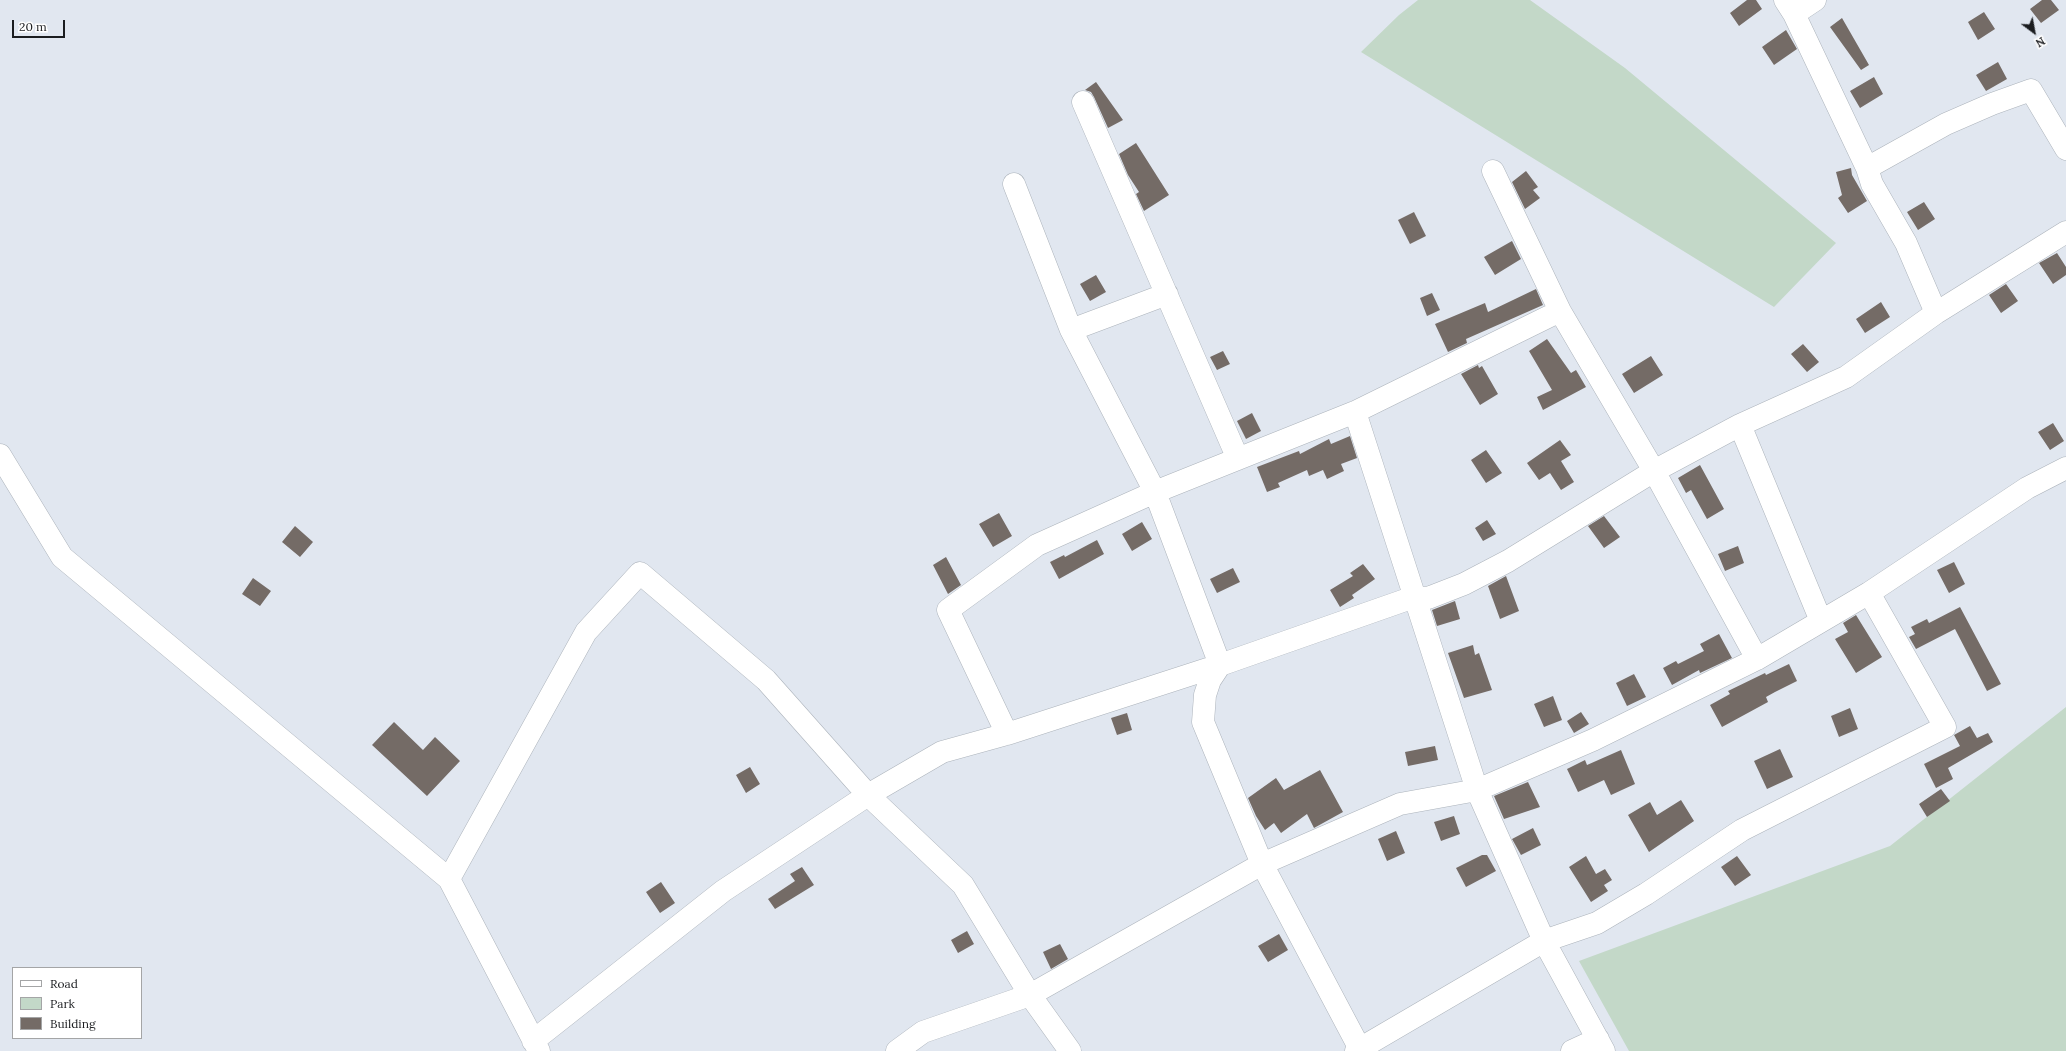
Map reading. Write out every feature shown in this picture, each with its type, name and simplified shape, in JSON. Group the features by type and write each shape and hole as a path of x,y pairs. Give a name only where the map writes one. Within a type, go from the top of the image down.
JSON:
{"street":[{"path":"1815,0 1790,7 1867,168 1872,184 1906,243 1936,313"},
{"path":"1867,168 1946,124 1992,104 2032,90 2066,149"},
{"path":"1083,102 1238,459"},
{"path":"1493,171 1560,311 1654,471 1757,659"},
{"path":"1014,184 1071,330 1155,492 1220,665"},
{"path":"0,455 62,557 449,879 536,1046 723,891 868,794 942,752 1007,734 1220,665 1414,597 1428,598 1464,584 1508,561 1654,471 1740,425 1846,377 1936,313 2066,233"},
{"path":"1071,330 1167,294"},
{"path":"1007,734 948,610 1037,545 1155,492 1355,412 1560,311"},
{"path":"1355,412 1477,790 1544,941 1601,1045 1572,1051"},
{"path":"1740,425 1821,621"},
{"path":"897,1051 923,1032 1030,995 1262,864 1400,804 1477,790 1593,740 1757,659 1869,593 2026,488 2066,468"},
{"path":"449,879 586,632 640,573 766,680 868,794 963,885 1030,995 1070,1051"},
{"path":"1220,665 1210,680 1205,695 1203,722 1262,864 1359,1050 1544,941 1597,923 1646,894 1742,830 1945,727 1869,593"}],"green space":[{"path":"1418,0 1530,0 1625,68 1836,243 1774,307 1361,52 1399,15"},
{"path":"2066,707 2066,1051 1629,1051 1579,961 1890,846"}],"building":[{"path":"1747,0 1756,0 1762,9 1739,26 1730,13"},
{"path":"2042,0 2051,0 2059,10 2041,23 2030,9"},
{"path":"1984,12 1995,29 1978,40 1968,22"},
{"path":"1842,18 1869,65 1861,70 1830,27"},
{"path":"1786,30 1797,49 1774,65 1762,47"},
{"path":"1998,62 2007,79 1986,91 1976,75"},
{"path":"1874,77 1883,94 1860,108 1850,91"},
{"path":"1096,82 1123,120 1108,128 1091,92 1085,90"},
{"path":"1136,143 1169,195 1144,211 1136,194 1139,192 1128,175 1119,154"},
{"path":"1851,168 1852,175 1867,201 1848,213 1838,198 1842,195 1836,172"},
{"path":"1526,171 1538,187 1533,190 1540,198 1525,209 1512,182"},
{"path":"1924,202 1935,219 1918,230 1907,212"},
{"path":"1414,212 1426,236 1410,244 1398,220"},
{"path":"1512,241 1521,259 1495,275 1484,257"},
{"path":"2057,253 2066,267 2066,275 2053,284 2039,263"},
{"path":"1096,275 1106,292 1090,301 1080,284"},
{"path":"2006,284 2018,301 2001,313 1989,295"},
{"path":"1536,289 1543,305 1466,339 1467,343 1448,352 1435,324 1485,303 1488,312"},
{"path":"1432,293 1440,310 1427,316 1420,298"},
{"path":"1881,302 1890,317 1865,333 1856,319"},
{"path":"1547,339 1571,373 1576,370 1586,387 1543,410 1537,397 1552,390 1529,351"},
{"path":"1803,344 1819,362 1807,372 1791,354"},
{"path":"1223,351 1230,364 1217,370 1210,357"},
{"path":"1651,356 1663,375 1634,393 1622,374"},
{"path":"1478,365 1479,368 1482,366 1498,394 1480,405 1461,374"},
{"path":"1252,413 1261,431 1246,439 1237,421"},
{"path":"2053,423 2064,441 2050,450 2038,432"},
{"path":"1350,436 1357,458 1341,464 1344,471 1327,479 1323,470 1309,476 1307,470 1278,483 1280,487 1267,492 1257,467 1299,451 1300,454 1329,439 1331,444"},
{"path":"1560,440 1571,455 1561,461 1574,482 1561,490 1550,473 1539,480 1527,463"},
{"path":"1486,450 1502,473 1486,483 1471,460"},
{"path":"1700,465 1724,509 1707,519 1691,490 1686,493 1678,478"},
{"path":"999,513 1012,536 993,547 979,524"},
{"path":"1604,516 1620,537 1604,548 1588,526"},
{"path":"1487,520 1496,534 1483,541 1475,528"},
{"path":"1142,522 1152,539 1132,551 1122,534"},
{"path":"295,526 313,542 300,557 282,542"},
{"path":"1097,540 1104,554 1059,579 1050,562 1064,555 1065,557"},
{"path":"1738,546 1744,563 1725,571 1718,554"},
{"path":"946,557 961,585 948,594 933,565"},
{"path":"1954,562 1965,584 1949,593 1937,570"},
{"path":"1363,564 1375,579 1352,595 1354,598 1340,607 1330,590 1353,576 1350,573"},
{"path":"1233,568 1240,582 1217,593 1210,579"},
{"path":"1506,576 1519,611 1500,619 1488,586"},
{"path":"253,578 271,591 260,606 242,594"},
{"path":"1455,601 1460,619 1437,626 1432,610"},
{"path":"1960,607 2001,684 1987,691 1955,629 1916,649 1909,637 1915,634 1911,627 1927,619 1929,623"},
{"path":"1856,615 1882,657 1856,673 1835,639 1848,632 1843,623"},
{"path":"1719,634 1732,658 1700,673 1699,670 1672,685 1663,668 1676,661 1678,664 1704,651 1700,644"},
{"path":"1473,645 1475,655 1479,653 1492,690 1464,698 1448,653"},
{"path":"1789,664 1797,681 1766,697 1768,702 1722,727 1710,705 1730,694 1728,691 1765,673 1766,675"},
{"path":"1634,674 1646,697 1627,706 1616,683"},
{"path":"1553,696 1562,720 1544,727 1534,704"},
{"path":"1850,708 1858,729 1839,737 1831,716"},
{"path":"1581,712 1589,724 1574,733 1567,721"},
{"path":"1127,713 1132,730 1117,735 1111,718"},
{"path":"394,722 423,750 435,737 460,761 427,796 372,745"},
{"path":"1970,726 1977,738 1988,733 1993,742 1948,768 1953,779 1936,788 1924,764 1960,746 1954,735"},
{"path":"1435,746 1438,760 1408,766 1405,752"},
{"path":"1780,749 1793,777 1767,789 1754,761"},
{"path":"1621,750 1635,784 1611,795 1604,780 1578,792 1567,769 1585,760 1587,765"},
{"path":"750,767 760,784 746,793 736,775"},
{"path":"1320,770 1343,812 1314,828 1307,814 1281,833 1274,823 1265,830 1256,816 1248,798 1276,778 1284,790"},
{"path":"1528,782 1540,807 1504,819 1494,796"},
{"path":"1941,789 1950,801 1927,817 1919,804"},
{"path":"1681,800 1694,821 1649,852 1628,815 1650,802 1657,815"},
{"path":"1454,816 1460,834 1441,841 1434,822"},
{"path":"1533,828 1541,845 1521,855 1512,839"},
{"path":"1396,831 1405,853 1387,861 1378,839"},
{"path":"1482,855 1487,855 1496,871 1466,887 1456,868"},
{"path":"1586,856 1596,874 1605,869 1612,880 1604,885 1608,891 1591,902 1569,867"},
{"path":"1737,856 1751,875 1735,886 1721,867"},
{"path":"802,867 814,885 775,909 768,899 795,881 790,874"},
{"path":"661,882 675,903 660,913 646,892"},
{"path":"967,931 974,944 958,953 951,940"},
{"path":"1279,934 1288,950 1268,962 1258,946"},
{"path":"1060,944 1068,959 1051,969 1043,952"}]}
